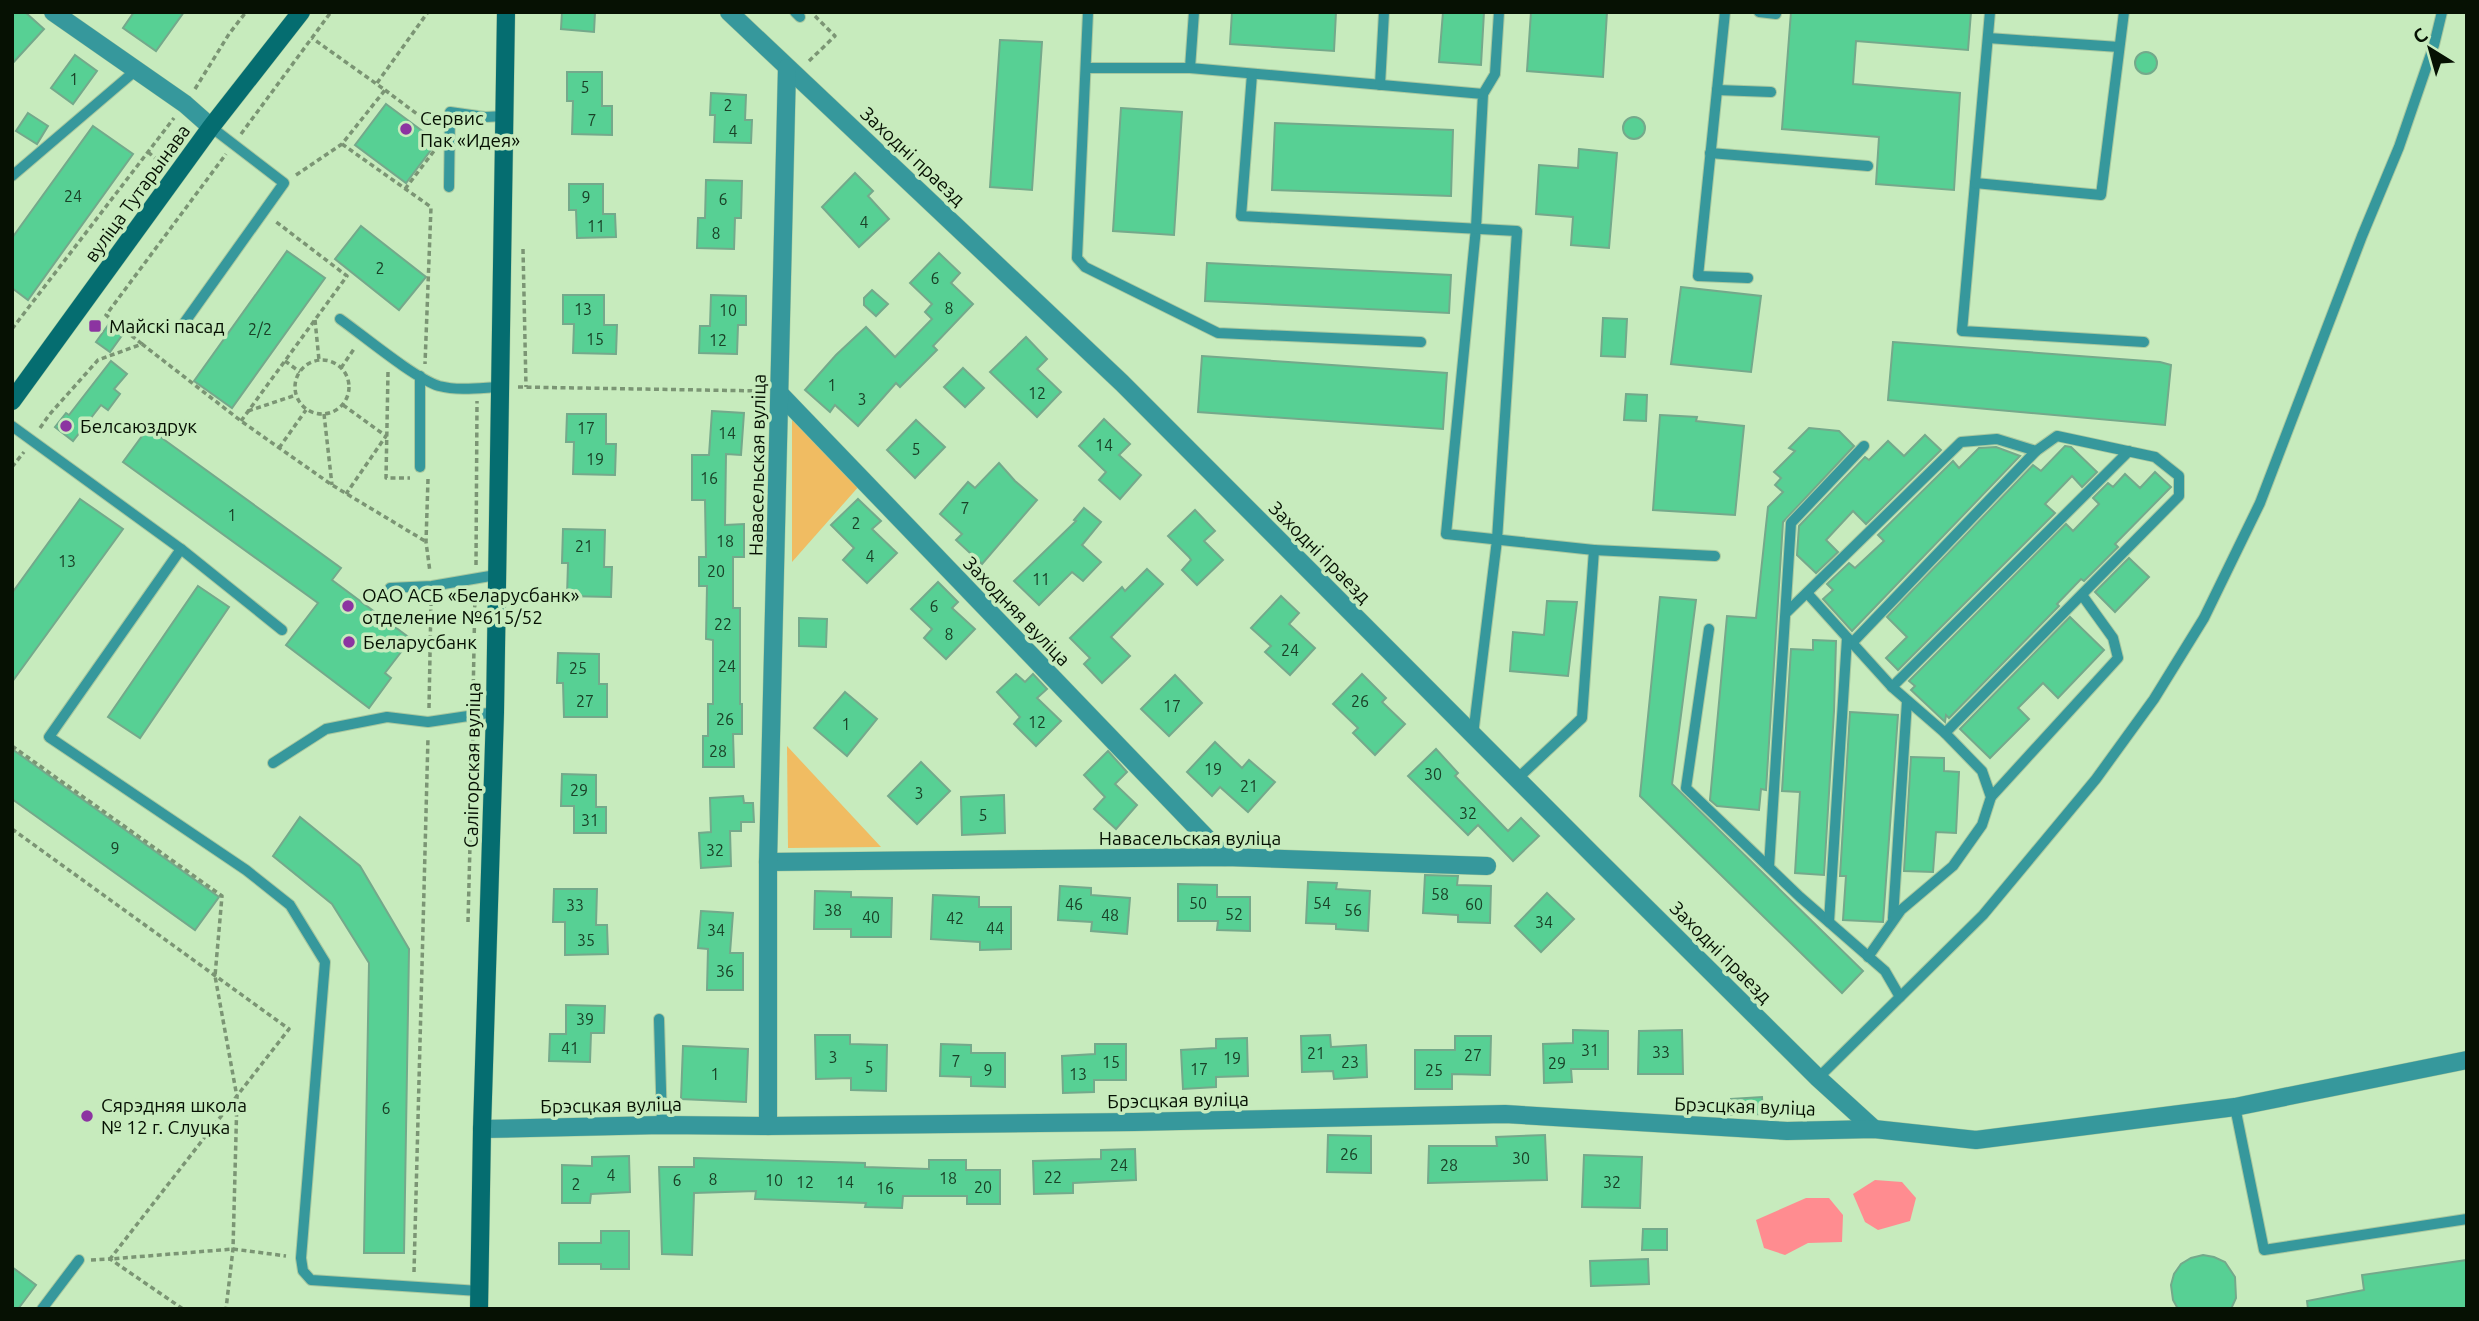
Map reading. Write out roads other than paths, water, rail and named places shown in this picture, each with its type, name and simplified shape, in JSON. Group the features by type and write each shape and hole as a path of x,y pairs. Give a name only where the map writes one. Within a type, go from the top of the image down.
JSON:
{"main road":[{"name":"вуліца Тутарынава","path":"12,401 211,127 301,12"},
{"name":"Салігорская вуліца","path":"479,1300 495,712 506,12"}],"street":[{"path":"52,12 185,104 211,127"},
{"name":"Заходні праезд","path":"729,12 792,63 1122,383 1818,1078 1874,1129"},
{"name":"Навасельская вуліца","path":"768,1126 768,862 792,63"},
{"name":"Заходняя вуліца","path":"780,393 1225,857"},
{"name":"Навасельская вуліца","path":"768,862 1225,857 1487,866"},
{"name":"Брэсцкая вуліца","path":"482,1129 1134,1122 1504,1114 1787,1130 1874,1129 1976,1140 2235,1107 2467,1060"}],"lane":[{"path":"1088,12 1077,258 1084,267 1219,333 1421,342"},
{"path":"1190,68 1194,12"},
{"path":"1380,85 1384,12"},
{"path":"1499,12 1494,74 1483,94 1476,228 1446,534 1594,550 1715,556"},
{"path":"1725,12 1698,276 1748,278"},
{"path":"1759,12 1776,14"},
{"path":"1990,12 1962,331 2144,342"},
{"path":"1975,183 2101,195 2124,12"},
{"path":"1818,1078 1983,915 2096,779 2154,699 2204,618 2260,503 2399,147 2434,45 2442,12"},
{"path":"1988,38 2119,47"},
{"path":"1086,68 1190,68 1483,94"},
{"path":"12,176 135,71"},
{"path":"1252,74 1241,216 1517,231 1497,540 1474,735"},
{"path":"1717,90 1771,92"},
{"path":"449,187 450,112 505,117"},
{"path":"182,326 284,183 211,127"},
{"path":"1710,153 1868,166"},
{"path":"340,320 437,385 457,389 499,387"},
{"path":"420,376 420,467"},
{"path":"12,426 181,549 282,630"},
{"path":"1829,922 1849,640 2036,451 2057,436 2155,457 2179,476 2179,496 1945,733"},
{"path":"1786,613 1961,442 1997,439 2036,451"},
{"path":"1769,867 1791,523 1864,446"},
{"path":"1892,687 2129,451"},
{"path":"181,549 50,737 246,870 290,905 325,962 301,1258 303,1271 311,1280 413,1287 479,1300"},
{"path":"1517,779 1582,718 1594,550"},
{"path":"390,588 432,586 496,575"},
{"path":"1807,593 1892,687 1945,733 1982,771 1991,797"},
{"path":"1868,957 1901,910 1953,866 1982,825 1991,797 2118,659 2113,638 2082,595"},
{"path":"1709,629 1686,788 1885,971 1900,997"},
{"path":"1893,921 1908,701"},
{"path":"273,763 326,729 387,717 428,722 495,712"},
{"path":"659,1018 662,1125"},
{"path":"2235,1107 2264,1250 2467,1219"},
{"path":"42,1309 79,1260"}],"place":[{"name":"Сервис Пак «Идея»","path":"406,129"},
{"name":"Майскі пасад","path":"95,326"},
{"name":"Белсаюздрук","path":"66,426"},
{"name":"ОАО АСБ «Беларусбанк» отделение №615/52","path":"348,606"},
{"name":"Беларусбанк","path":"349,642"},
{"name":"Сярэдняя школа № 12 г. Слуцка","path":"87,1116"}]}
